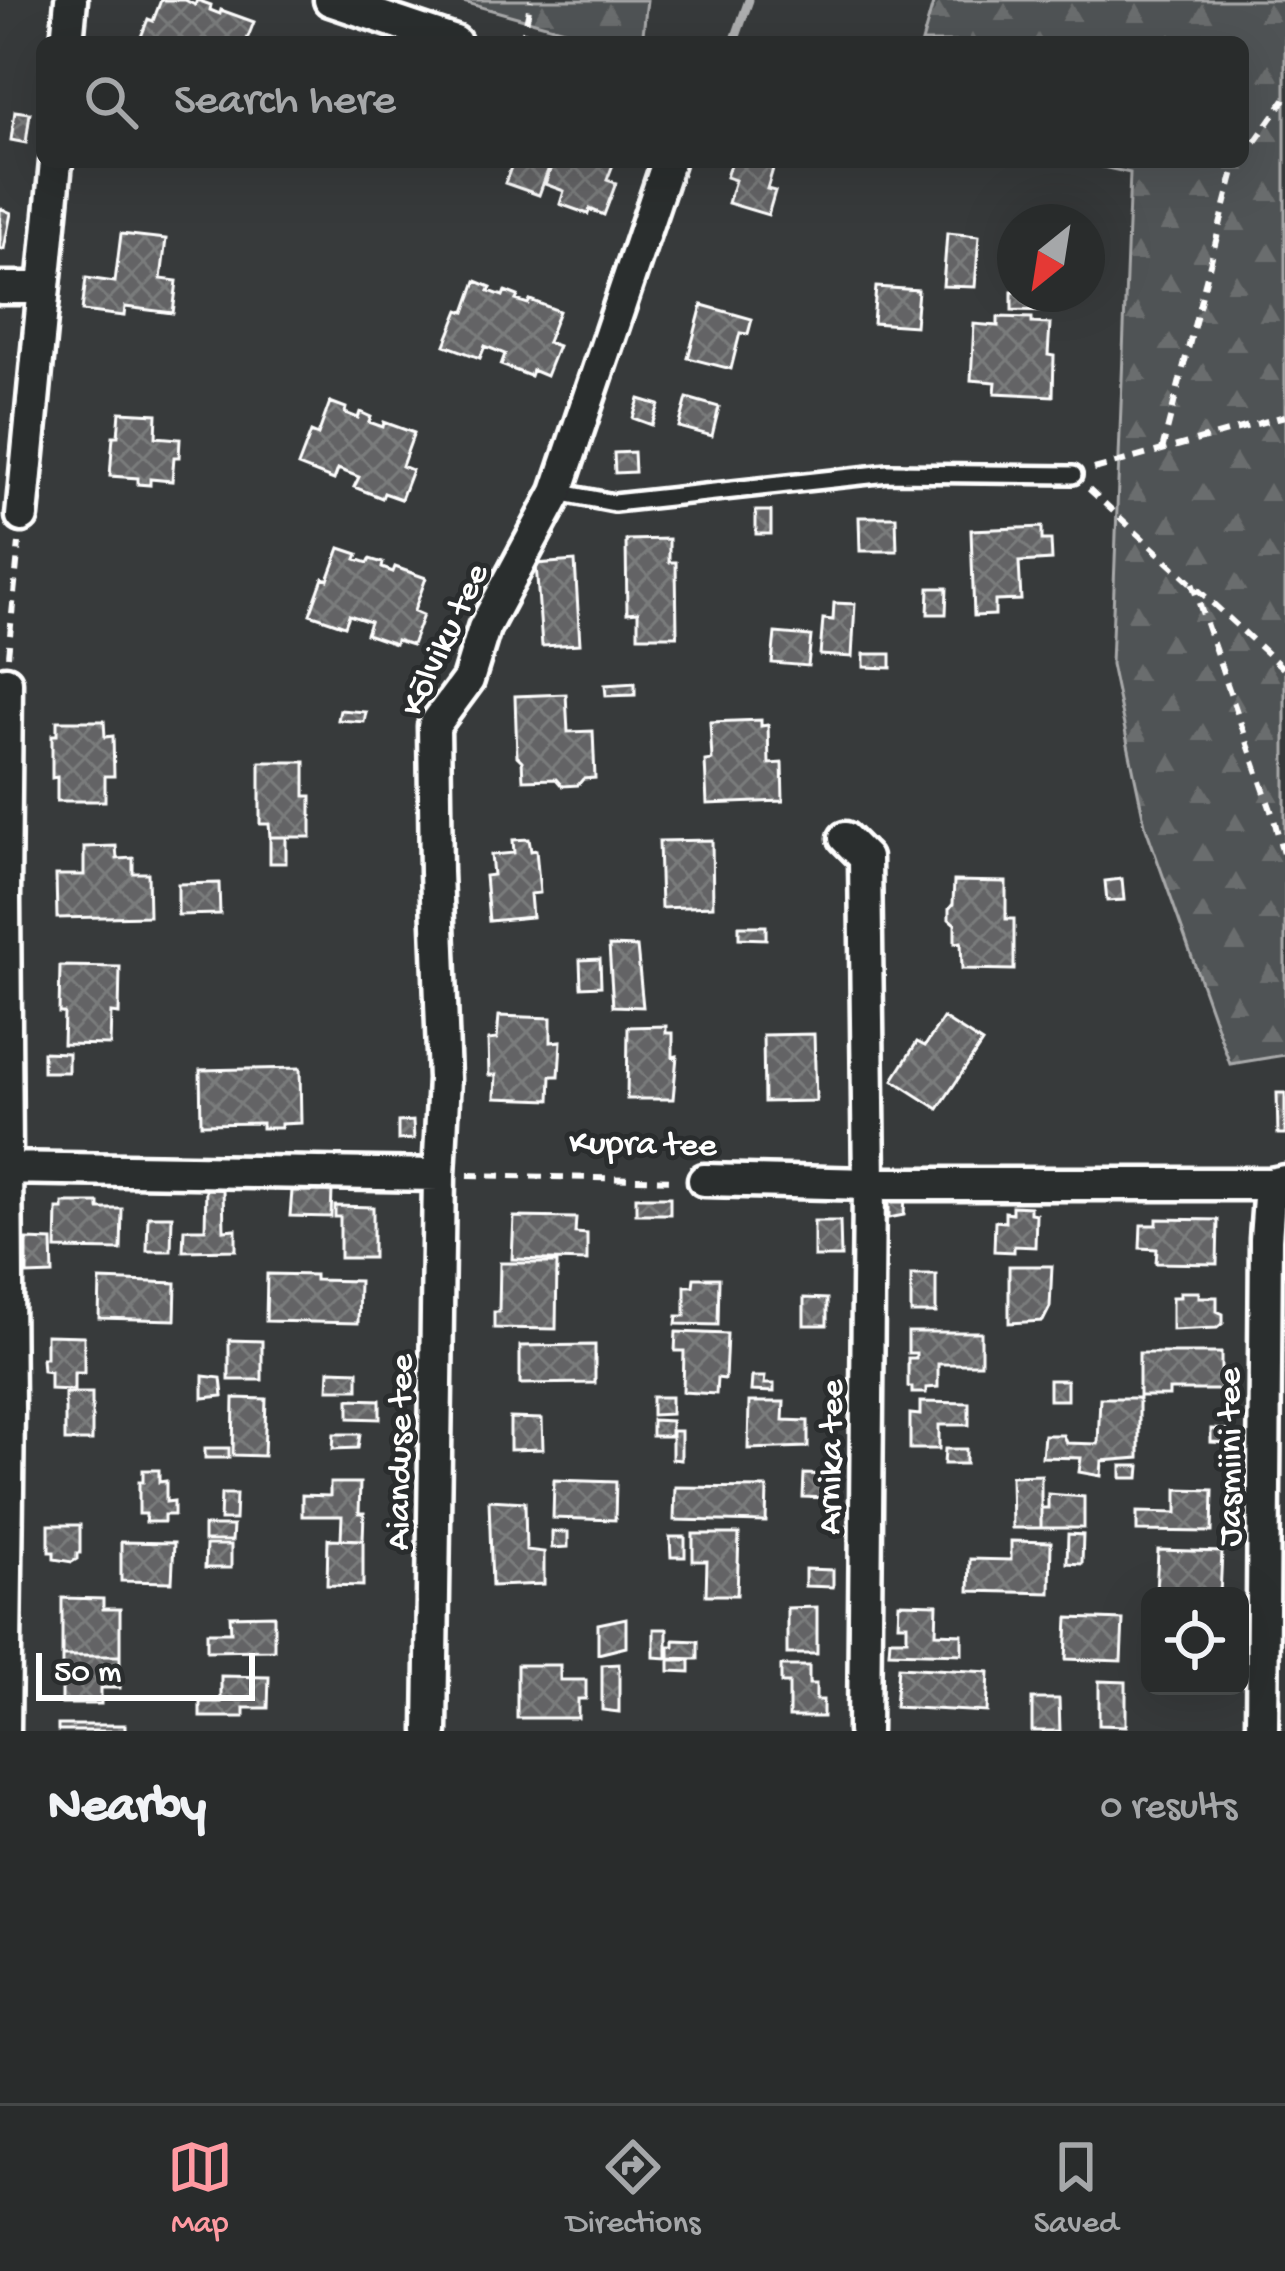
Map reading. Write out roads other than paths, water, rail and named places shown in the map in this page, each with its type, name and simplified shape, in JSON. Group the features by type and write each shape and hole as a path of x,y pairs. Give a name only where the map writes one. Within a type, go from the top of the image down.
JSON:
{"street":[{"path":"68,36 71,0"},
{"path":"330,0 437,36"},
{"path":"22,516 55,168"},
{"name":"Kõlviku tee","path":"439,1174 444,1079 434,726 468,680 484,628 557,492 666,168"},
{"path":"0,288 44,288"},
{"path":"4,1731 6,682"},
{"name":"Arnika tee","path":"844,838 865,858 869,1184 864,1731"},
{"path":"3,1168 439,1174"},
{"name":"Aianduse tee","path":"431,1731 439,1174"},
{"name":"Kupra tee","path":"704,1180 1277,1183"},
{"name":"Jasmiini tee","path":"1262,1731 1266,1239 1277,1183"}],"lane":[{"path":"557,492 614,503 888,473 1073,475"}],"waterway":[{"path":"736,36 749,0"}]}
